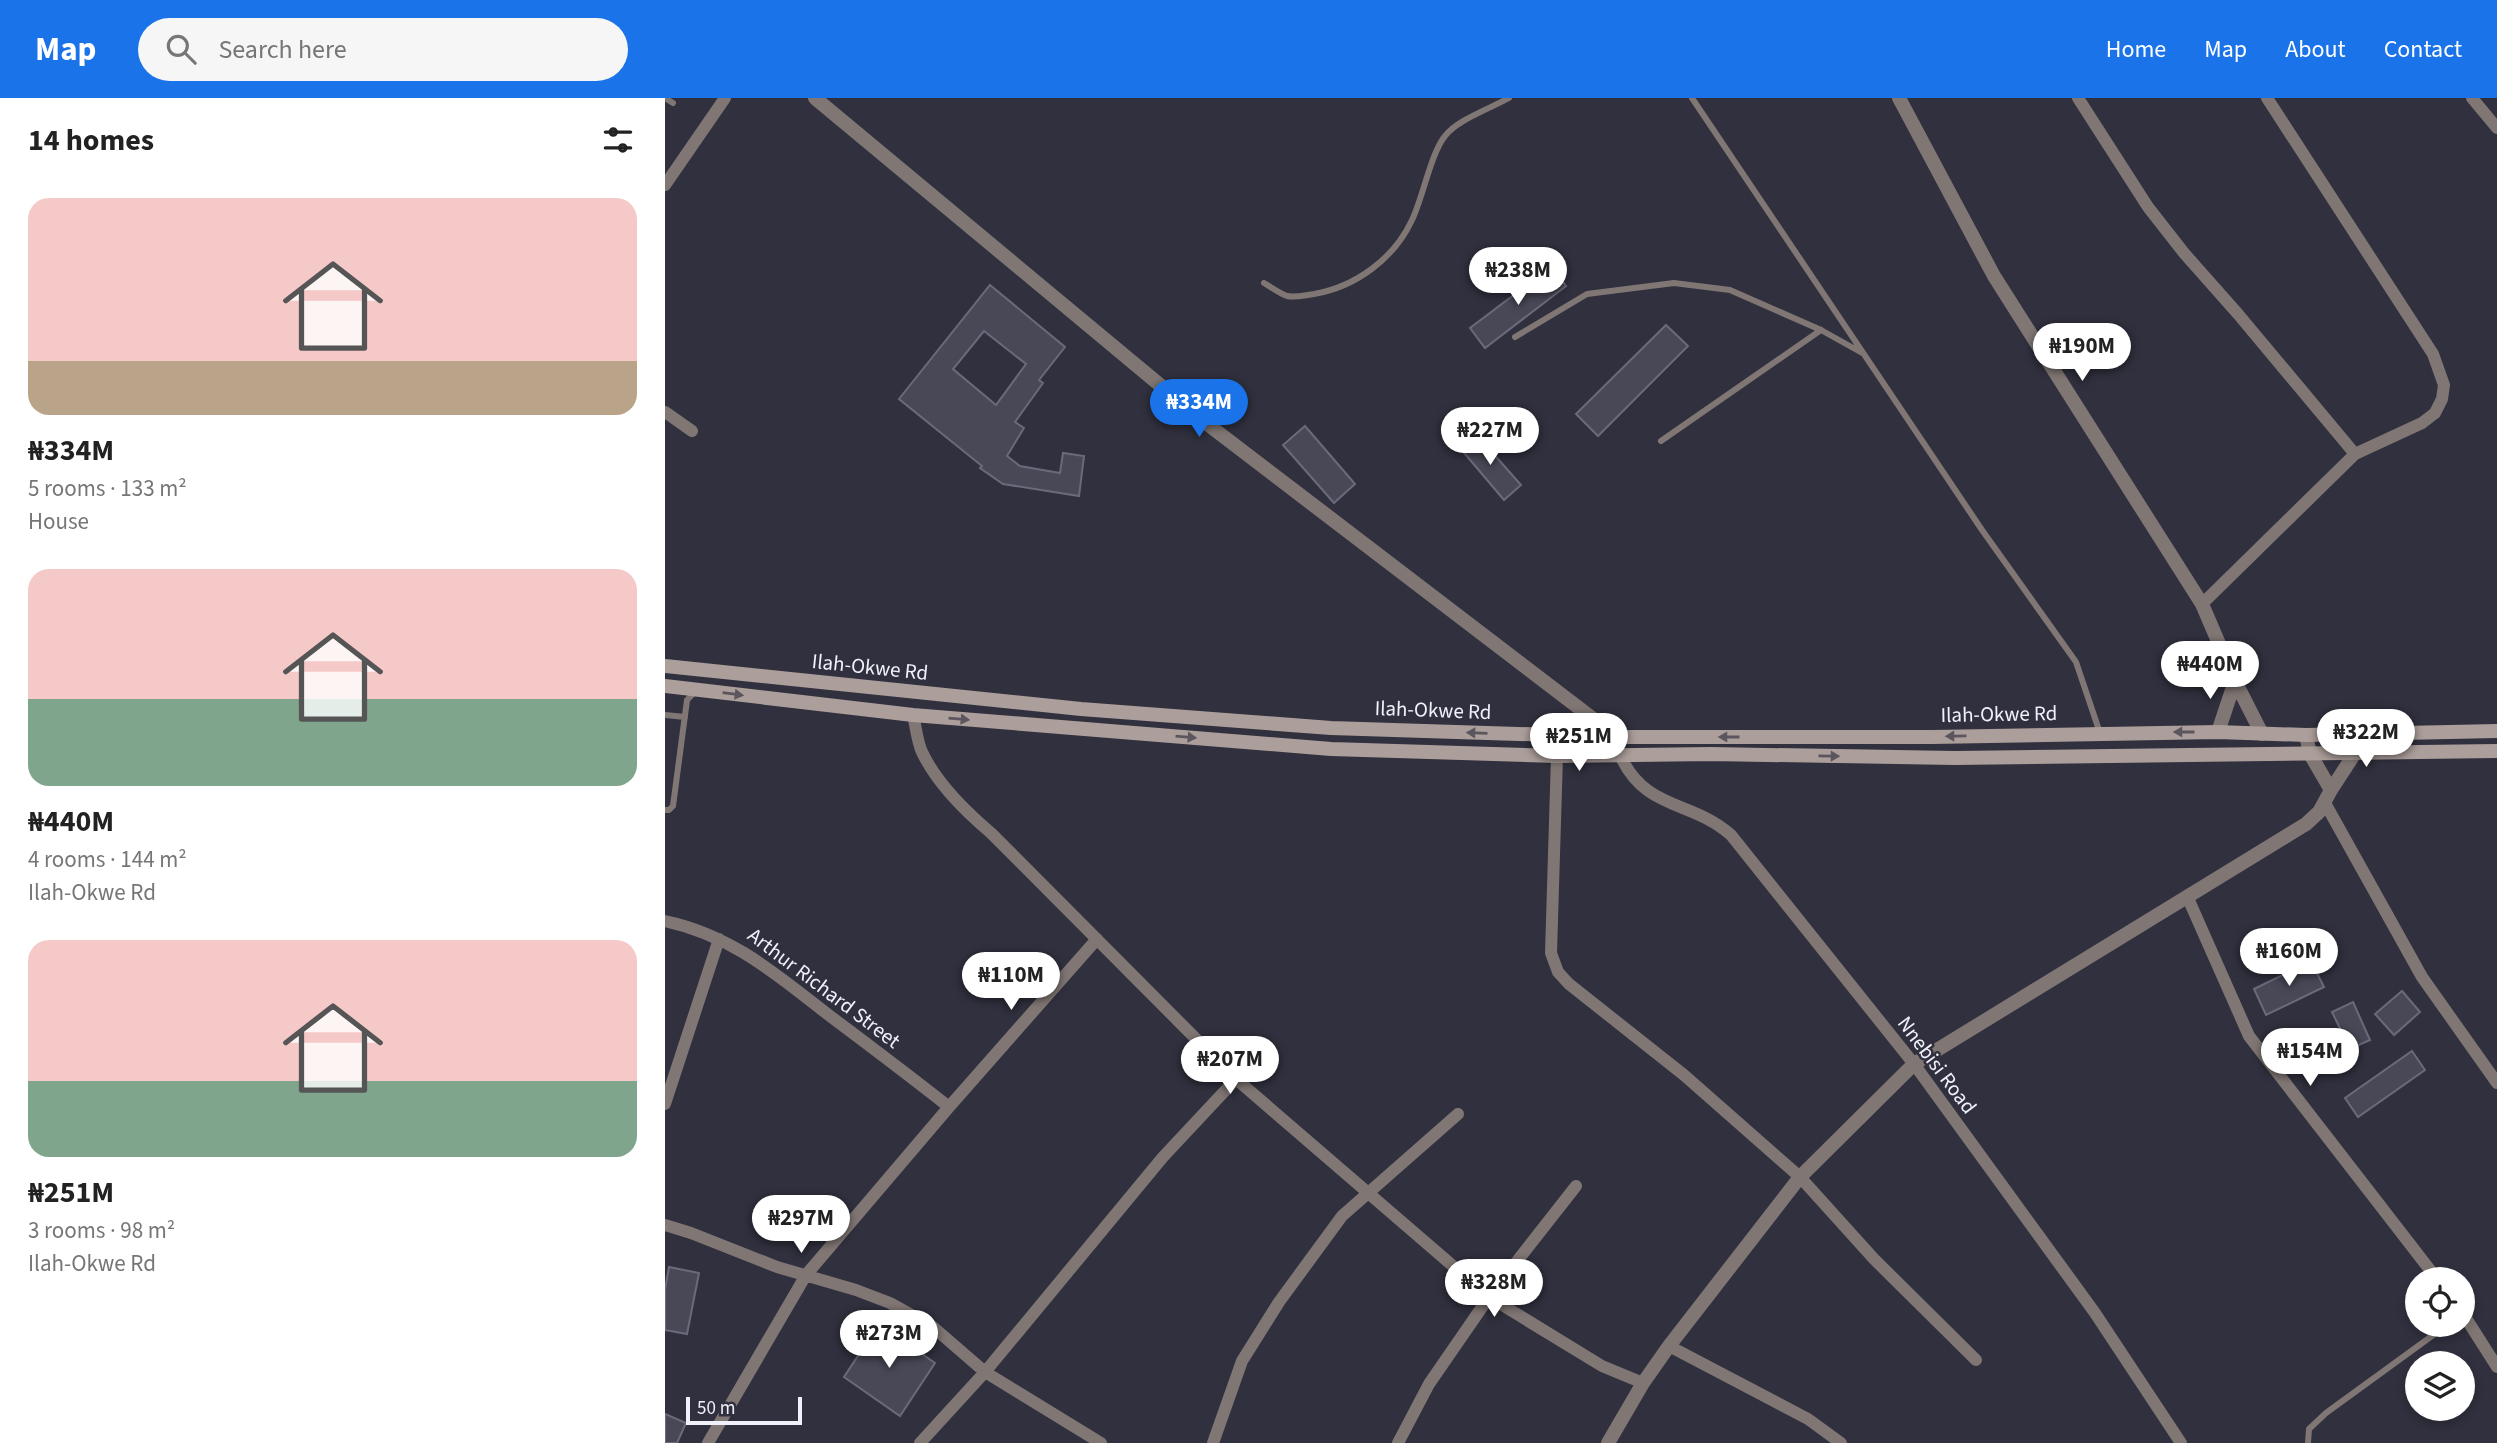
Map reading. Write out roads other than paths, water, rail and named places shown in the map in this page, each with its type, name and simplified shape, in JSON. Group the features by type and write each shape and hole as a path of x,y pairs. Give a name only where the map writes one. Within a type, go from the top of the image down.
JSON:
{"main road":[{"name":"Ilah-Okwe Rd","path":"665,666 1081,709 1331,729 1618,737 1932,737 2100,733 2497,731"},
{"path":"665,686 913,715 1331,749 1557,756 1955,758 2497,751"}],"street":[{"path":"665,185 725,98"},
{"path":"815,98 1202,420 1618,737"},
{"path":"1899,98 1994,276 2202,604 2235,681 2262,734"},
{"path":"2078,98 2169,235 2355,454"},
{"path":"2202,604 2355,454 2435,413 2442,399 2444,385 2433,354 2267,98"},
{"path":"2472,98 2497,128"},
{"path":"665,412 692,431"},
{"path":"2218,732 2235,681"},
{"path":"913,715 922,752 938,777 966,811 1236,1079 1489,1297 1601,1366 1643,1383"},
{"path":"1608,1443 1668,1346 1800,1177 1913,1064 2306,824 2319,812 2355,753 2355,732"},
{"path":"2306,734 2310,754 2328,797 2423,976 2497,1083"},
{"name":"Nnebisi Road","path":"1620,755 1626,769 1647,791 1712,821 1731,835 1913,1064 2095,1313 2181,1443"},
{"path":"1557,756 1551,953 1558,972 1569,984 1684,1075 1800,1177 1874,1259 1976,1360"},
{"path":"2187,896 2249,1036 2428,1267"},
{"name":"Arthur Richard Street","path":"665,921 729,942 772,971 949,1107"},
{"path":"665,1104 667,1088 719,939"},
{"path":"708,1443 806,1275 1097,939"},
{"path":"920,1443 985,1373 1163,1157 1236,1079"},
{"path":"1213,1443 1243,1361 1272,1314 1342,1216 1458,1114"},
{"path":"1398,1443 1429,1384 1489,1297 1576,1186"},
{"path":"665,1226 691,1233 777,1267 890,1303 933,1327 985,1373 1094,1442"},
{"path":"2475,1333 2497,1367"},
{"path":"1668,1346 1808,1419 1841,1443"}],"lane":[{"path":"665,98 673,103"},
{"path":"1263,283 1287,296 1296,297 1333,291 1374,267 1405,235 1438,146 1447,133 1509,98"},
{"path":"1692,98 1982,530 2076,662 2100,733"},
{"path":"1515,337 1587,294 1674,283 1730,290 1821,330 1866,355"},
{"path":"1661,441 1821,330"},
{"path":"665,810 673,806 687,700 697,690"},
{"path":"665,715 685,717"},
{"path":"2308,1443 2309,1429 2326,1413 2430,1337"}]}
